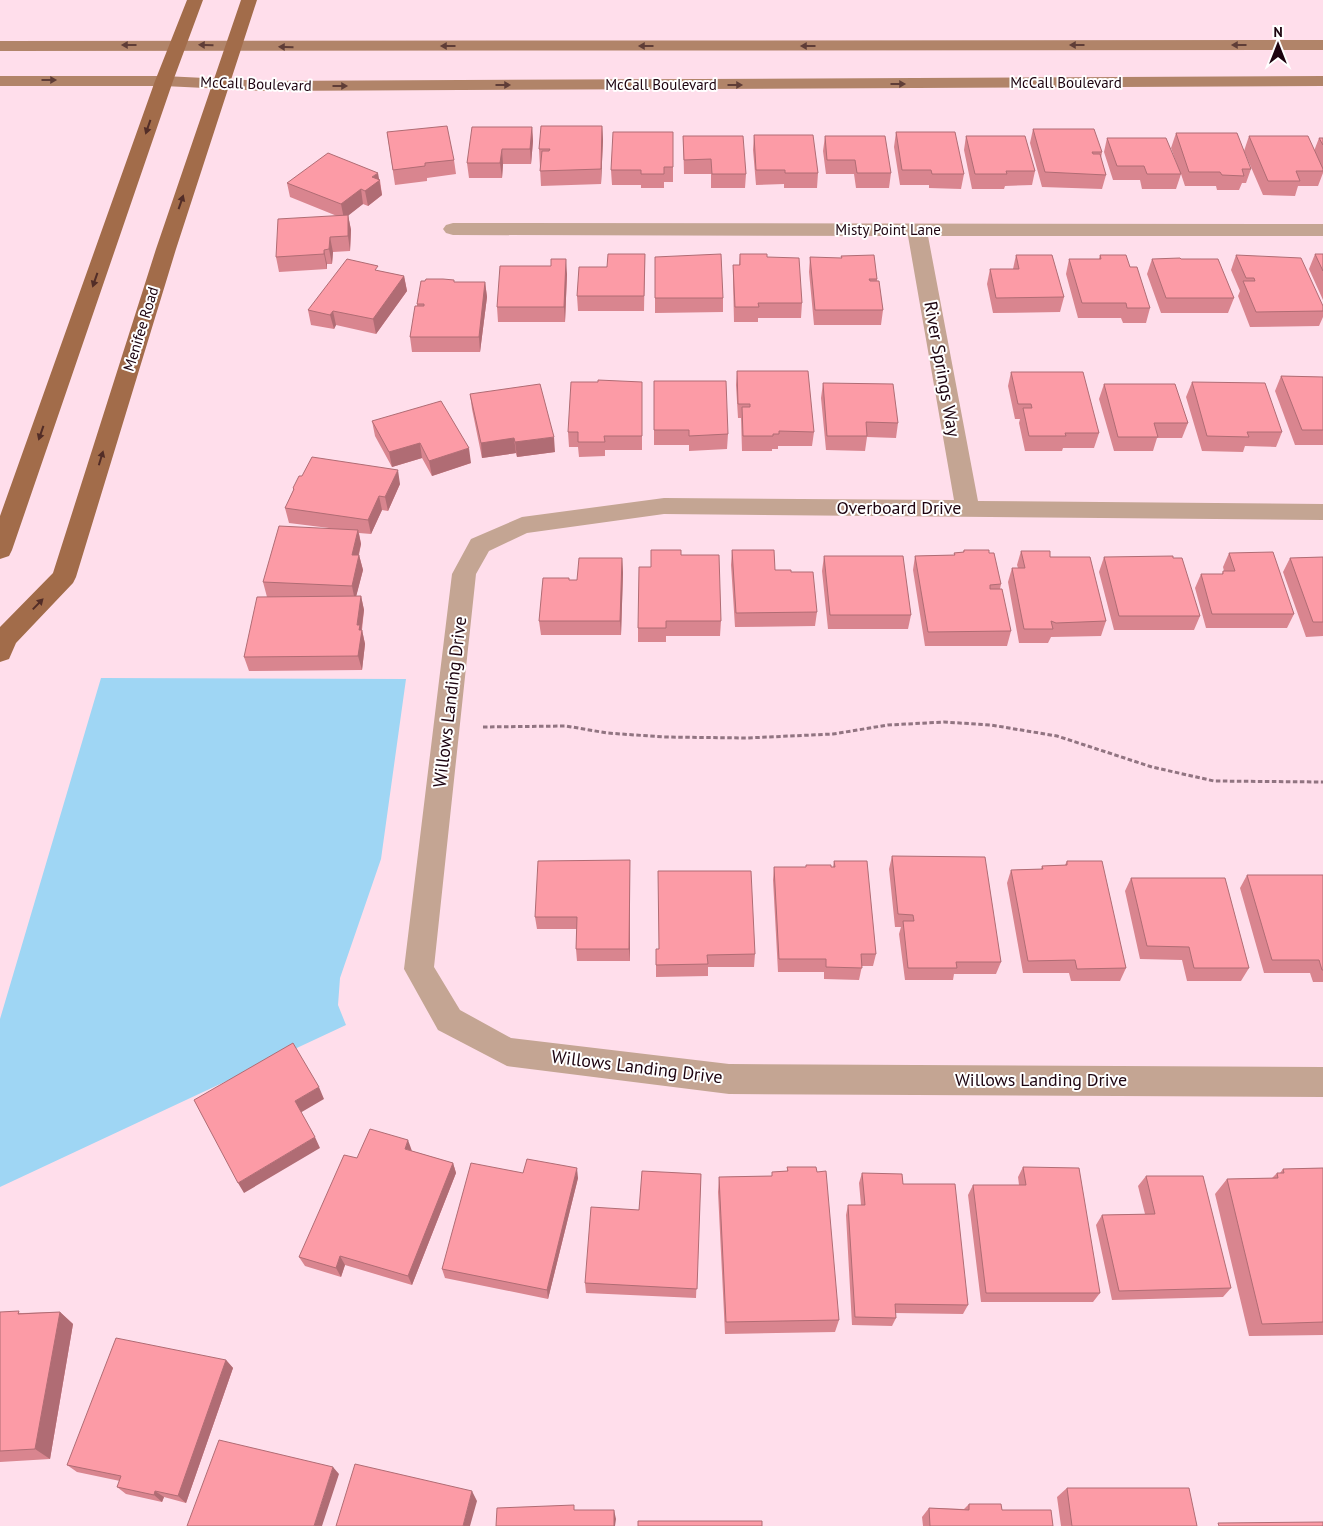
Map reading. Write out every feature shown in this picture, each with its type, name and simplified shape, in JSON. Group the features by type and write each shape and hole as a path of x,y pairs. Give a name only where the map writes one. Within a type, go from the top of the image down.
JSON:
{"main road":[{"path":"0,550 164,81 195,0"},
{"name":"Menifee Road","path":"2,638 64,577 166,249 249,0"},
{"path":"0,46 1323,45"},
{"name":"McCall Boulevard","path":"0,80 164,81 264,86 1323,82"}],"street":[{"name":"Misty Point Lane","path":"453,230 1323,230"},
{"name":"River Springs Way","path":"917,230 968,508"},
{"name":"Overboard Drive","path":"480,545 522,525 664,506 1323,512"},
{"name":"Willows Landing Drive","path":"480,545 464,574 419,969 449,1020 507,1052 729,1079 1323,1082"}],"path":[{"path":"447,727 566,726 655,736 747,738 834,734 888,725 944,722 982,724 1057,736 1152,767 1214,781 1323,782"}],"water":[{"path":"101,678 406,679 381,859 340,978 338,1005 346,1025 0,1187 0,1019"}],"building":[{"path":"447,126 454,160 425,163 425,166 393,170 387,132"},
{"path":"541,126 602,126 601,169 540,171 542,151 549,151 550,149 539,149"},
{"path":"472,127 532,127 530,149 502,149 500,163 467,163"},
{"path":"1033,129 1094,129 1102,152 1092,152 1093,154 1100,154 1106,175 1045,172"},
{"path":"613,132 673,132 673,167 664,167 664,174 641,174 641,170 611,170"},
{"path":"896,132 955,132 964,174 932,174 931,170 902,170"},
{"path":"1176,133 1237,133 1251,169 1242,169 1244,176 1222,175 1220,172 1189,172"},
{"path":"754,135 813,135 818,173 785,173 785,170 756,170"},
{"path":"683,136 743,136 746,174 712,174 711,159 684,160"},
{"path":"825,136 885,136 891,173 857,173 855,160 827,160"},
{"path":"966,136 1025,136 1035,171 1006,171 1007,174 975,174"},
{"path":"1249,136 1308,136 1323,171 1296,171 1300,181 1268,181"},
{"path":"1107,138 1166,138 1181,174 1147,174 1144,166 1117,166"},
{"path":"328,153 378,173 372,177 380,180 365,191 361,189 341,204 287,183"},
{"path":"348,215 348,236 330,237 329,249 324,250 324,254 276,257 278,219"},
{"path":"608,254 645,254 644,296 577,296 579,267 607,267"},
{"path":"721,254 723,298 655,298 655,257"},
{"path":"740,254 767,254 767,257 799,258 802,303 758,303 759,307 735,307 733,265 740,265"},
{"path":"1315,254 1323,254 1323,271"},
{"path":"874,255 877,279 869,279 870,281 879,281 883,310 815,310 810,257 842,258 841,256"},
{"path":"1016,255 1052,255 1064,297 996,298 990,269 1019,269"},
{"path":"1100,255 1126,255 1130,267 1137,267 1150,308 1127,308 1126,303 1082,303 1069,259 1101,259"},
{"path":"1236,255 1301,258 1323,306 1323,311 1256,312 1243,281 1255,281 1254,278 1246,278"},
{"path":"347,259 378,266 375,270 404,276 373,319 333,311 330,315 308,310"},
{"path":"551,259 566,259 564,307 497,307 500,266 551,266"},
{"path":"1152,259 1218,259 1234,298 1166,298"},
{"path":"426,279 454,280 454,282 485,282 479,337 410,337 415,306 424,306 424,304 417,304 421,281"},
{"path":"737,371 808,371 814,432 779,431 779,434 773,434 773,436 743,436 742,407 750,407 750,404 738,404"},
{"path":"1011,372 1083,372 1099,433 1065,433 1066,436 1029,436 1023,408 1032,408 1031,404 1018,404"},
{"path":"1281,376 1323,377 1323,430 1302,430"},
{"path":"598,380 642,382 642,436 604,436 605,442 578,442 578,432 568,432 571,382 598,382"},
{"path":"654,381 726,381 728,434 689,436 689,430 654,430"},
{"path":"1192,382 1265,383 1282,432 1247,432 1249,437 1207,436"},
{"path":"823,383 893,384 898,423 866,422 867,436 827,436"},
{"path":"540,384 554,437 515,442 514,438 481,443 470,394"},
{"path":"1104,384 1175,384 1188,423 1154,423 1158,437 1118,437"},
{"path":"441,401 469,448 429,461 420,443 389,452 372,421"},
{"path":"312,457 398,470 385,497 379,496 368,520 285,508 299,476 302,476"},
{"path":"279,526 358,530 352,555 359,555 352,586 263,582"},
{"path":"651,550 681,550 681,555 719,555 721,621 666,621 666,628 638,628 639,567 651,567"},
{"path":"732,550 774,550 775,570 813,572 817,612 736,613"},
{"path":"964,550 989,550 989,553 994,553 1001,584 990,585 990,589 1002,589 1011,631 928,632 915,556 955,555 954,553 964,552"},
{"path":"1021,551 1050,551 1050,557 1090,557 1106,621 1056,623 1051,621 1053,629 1024,629 1012,568 1025,568"},
{"path":"1273,552 1294,614 1212,614 1201,574 1223,574 1223,571 1235,571 1229,553"},
{"path":"824,556 903,556 911,615 830,615"},
{"path":"1173,556 1173,558 1182,558 1200,616 1119,616 1104,557"},
{"path":"1323,557 1323,622 1313,622 1290,558"},
{"path":"579,558 622,558 620,621 539,621 543,578 569,578 569,580 577,580"},
{"path":"361,596 357,625 360,625 359,630 362,630 358,656 244,657 257,597"},
{"path":"892,856 985,857 1001,962 956,962 957,968 908,968 903,921 914,921 913,915 898,914"},
{"path":"630,860 629,949 576,949 577,917 535,917 538,861"},
{"path":"834,861 867,861 876,954 861,954 862,968 826,967 826,959 779,959 774,867 831,865 831,867 835,867"},
{"path":"1067,861 1102,861 1126,968 1077,969 1075,960 1028,961 1011,870 1043,869 1042,866 1067,865"},
{"path":"658,871 751,871 755,954 707,955 708,964 656,965 656,949 659,949"},
{"path":"1247,875 1323,875 1323,970 1319,960 1272,960"},
{"path":"1131,878 1225,878 1249,968 1194,968 1189,947 1147,946"},
{"path":"293,1043 319,1087 295,1101 315,1137 238,1183 194,1100"},
{"path":"370,1129 408,1140 405,1149 453,1163 408,1276 340,1256 336,1268 299,1257 344,1155 357,1158"},
{"path":"527,1159 577,1168 547,1290 442,1269 471,1163 523,1173"},
{"path":"787,1167 816,1167 817,1172 826,1171 839,1320 726,1322 719,1177 772,1176 772,1172 788,1171"},
{"path":"1023,1167 1079,1168 1100,1293 986,1293 973,1185 1026,1185"},
{"path":"1323,1168 1323,1322 1262,1324 1227,1179 1278,1178 1277,1173 1284,1173 1283,1169"},
{"path":"642,1171 701,1174 697,1289 585,1283 591,1207 639,1210"},
{"path":"862,1173 902,1174 903,1184 955,1184 968,1305 895,1304 896,1318 855,1317 848,1205 865,1205"},
{"path":"1146,1176 1203,1176 1231,1288 1119,1291 1102,1215 1155,1214"},
{"path":"19,1311 18,1314 60,1312 35,1449 0,1451 0,1312"},
{"path":"116,1338 226,1360 178,1496 155,1491 154,1495 117,1487 121,1476 67,1465"},
{"path":"219,1440 333,1467 314,1526 187,1526"},
{"path":"355,1464 472,1491 463,1526 336,1526"},
{"path":"1067,1488 1189,1488 1197,1526 1072,1526"},
{"path":"969,1504 1001,1504 1002,1510 1051,1510 1053,1526 930,1526 929,1508 969,1510"},
{"path":"574,1505 574,1510 614,1510 614,1526 496,1526 497,1508"},
{"path":"638,1521 762,1521 762,1526 638,1526"},
{"path":"1323,1522 1323,1526 1219,1526 1218,1523"}]}
